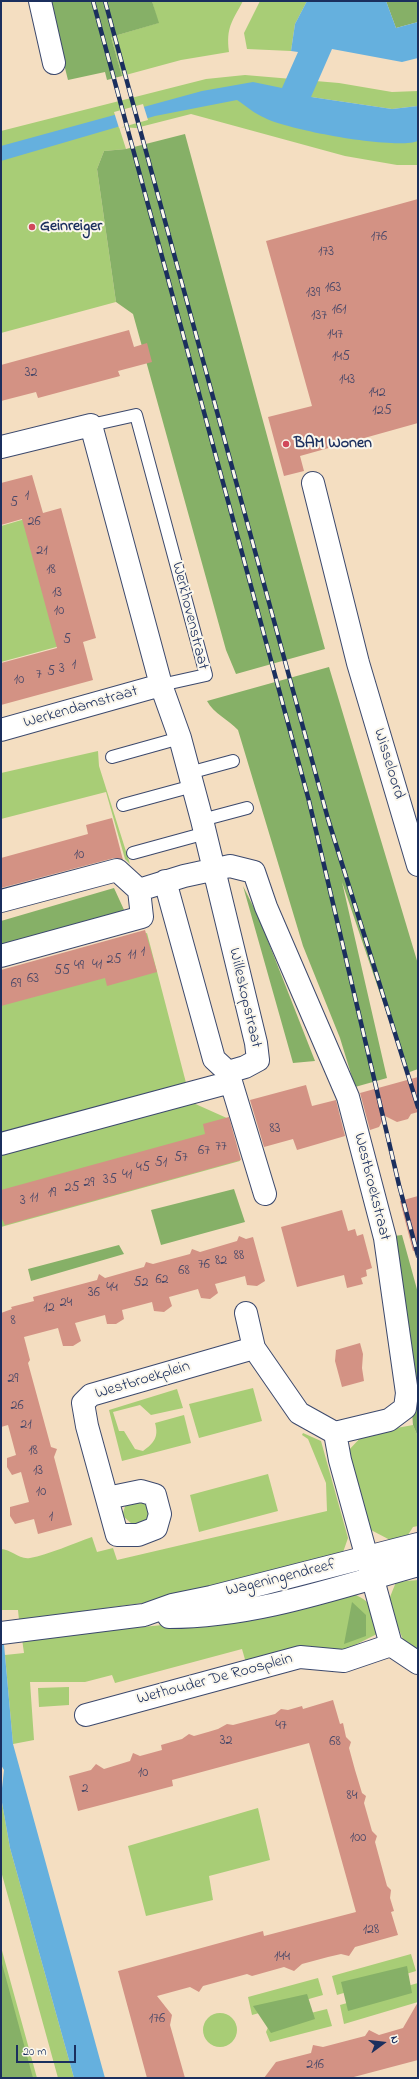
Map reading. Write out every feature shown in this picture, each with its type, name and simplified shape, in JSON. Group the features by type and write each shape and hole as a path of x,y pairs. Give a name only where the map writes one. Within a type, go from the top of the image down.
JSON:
{"street":[{"path":"40,1 54,63"},
{"path":"91,425 161,684"},
{"name":"Werkhovenstraat","path":"1,447 91,425"},
{"name":"Wisseloord","path":"313,483 358,662 418,865"},
{"name":"Willeskopstraat","path":"161,684 180,738 204,827 213,870 256,1044 258,1060 230,1077"},
{"name":"Werkendamstraat","path":"1,730 161,684"},
{"name":"Westbroekstraat","path":"213,870 230,866 254,872 266,907 348,1097 385,1238 408,1393 405,1408 389,1420 334,1433"},
{"path":"1,902 118,870 139,890 142,917 1,956"},
{"path":"139,890 165,881 213,870"},
{"path":"165,881 214,1059 230,1077 265,1194"},
{"path":"1,1144 230,1077"},
{"path":"246,1313 254,1348 299,1414 334,1433 366,1557 391,1645 418,1663"},
{"name":"Westbroekplein","path":"107,1498 83,1403 91,1395 254,1348"},
{"name":"Wageningendreef","path":"144,1615 172,1605 211,1597 418,1544"},
{"name":"Wageningendreef","path":"11,1632 144,1615 170,1617 243,1610 277,1604 418,1566"},
{"name":"Wethouder De Roosplein","path":"86,1715 300,1657 344,1661 391,1645"}],"lane":[{"name":"Werkhovenstraat","path":"91,425 136,415 206,675 161,684"},
{"path":"112,757 180,738"},
{"path":"123,805 191,779 233,760"},
{"path":"133,853 204,827 246,808"}],"green space":[{"path":"48,1 152,1 159,23 111,37 122,76 107,80 105,72 68,80"},
{"path":"152,1 243,1 229,30 229,52 181,60 122,76 111,37 158,23"},
{"path":"260,1 307,1 295,24 291,51 247,49 244,33"},
{"path":"386,1 418,1 418,22 396,28"},
{"path":"245,75 339,83 392,92 418,91 418,106 392,109 311,97 418,135 418,165 397,165 345,156 191,114 136,128 119,127 126,149 104,151 97,169 116,302 1,333 1,131 206,79"},
{"path":"185,134 325,649 236,674 226,650 133,314 116,302 97,169 104,151 126,149"},
{"path":"25,519 60,646 1,662 1,526"},
{"path":"329,667 418,964 418,1069 407,1073 342,882 387,1078 355,1087 340,1038 303,946 238,730 217,713 207,701"},
{"path":"98,751 99,766 130,864 125,859 106,792 1,819 1,773"},
{"path":"243,886 259,918 315,1061 293,1063"},
{"path":"114,888 125,912 1,945 1,921"},
{"path":"147,933 191,1102 229,1119 240,1161 1,1227 1,973"},
{"path":"234,1189 245,1222 161,1245 151,1210"},
{"path":"402,1235 418,1293 418,1437 413,1425 404,1305 394,1236"},
{"path":"119,1245 124,1254 31,1281 28,1269"},
{"path":"253,1388 262,1421 199,1438 189,1404"},
{"path":"177,1389 183,1408 151,1415 140,1405 113,1412 119,1431 124,1431 135,1449 143,1451 153,1442 156,1436 155,1423 184,1415 191,1443 122,1461 109,1410"},
{"path":"413,1425 418,1437 418,1526 413,1527 406,1538 392,1541 371,1530 356,1494 347,1452 364,1434"},
{"path":"303,1433 321,1441 348,1538 341,1558 179,1598 19,1620 18,1610 1,1610 1,1549 5,1549 22,1557 30,1558 53,1552 92,1537 97,1552 113,1548 117,1560 327,1511 326,1483 308,1439 302,1435"},
{"path":"268,1474 278,1511 199,1532 190,1495"},
{"path":"144,1498 152,1512 144,1525 132,1524 124,1517 123,1513 126,1503"},
{"path":"418,1580 418,1653 407,1647 388,1602 396,1582"},
{"path":"349,1592 364,1599 372,1607 377,1634 345,1650 326,1648 246,1663 242,1649 115,1683 112,1675 85,1682 30,1682 34,1740 13,1744 5,1655 24,1653 22,1639 233,1618"},
{"path":"352,1602 366,1615 366,1636 344,1644"},
{"path":"69,1687 69,1705 39,1707 38,1688"},
{"path":"1,1797 10,1848 74,2078 58,2078 1,1871"},
{"path":"258,1808 270,1860 209,1876 213,1900 146,1916 128,1846"},
{"path":"1,1947 37,2078 1,2078"},
{"path":"411,1954 416,1971 337,1995 332,1976"},
{"path":"1,1960 33,2078 1,2078"},
{"path":"407,1966 412,1993 348,2011 341,1982"},
{"path":"318,1978 323,1995 252,2015 248,1997"},
{"path":"418,1983 418,2002 344,2024 340,2005"},
{"path":"307,1994 315,2019 271,2033 253,2006"},
{"path":"327,2009 332,2026 270,2042 266,2032 270,2023"},
{"path":"223,2013 230,2015 235,2020 237,2030 235,2040 230,2045 217,2047 210,2045 205,2040 203,2027 205,2020 210,2015"}],"water":[{"path":"307,1 386,1 396,28 418,22 418,58 402,62 332,49 311,97 392,109 418,106 418,141 388,143 317,133 277,123 254,112 237,100 155,116 1,161 1,146 202,91 253,82 282,88 298,52 291,51 295,24"},
{"path":"1,1611 13,1744 105,2078 74,2078 10,1848 1,1797 4,1770 1,1765"}],"pier":[{"path":"143,104 148,120 119,128 114,112"}],"building":[{"path":"418,199 418,423 300,456 304,471 284,476 268,417 312,406 266,241"},
{"path":"129,330 134,347 147,343 152,362 118,371 120,376 38,398 36,392 1,401 1,365"},
{"path":"32,475 43,513 61,508 96,638 83,642 93,680 1,705 1,663 57,648 22,519 1,525 1,483"},
{"path":"112,818 123,860 114,858 1,888 1,858 88,834 86,825"},
{"path":"145,930 157,972 107,986 105,978 1,1006 1,970"},
{"path":"418,1077 418,1112 411,1114 408,1119 397,1122 385,1116 379,1127 370,1130 360,1093"},
{"path":"306,1085 312,1106 336,1100 345,1136 297,1150 293,1139 264,1147 250,1100"},
{"path":"229,1117 241,1160 5,1225 1,1217 1,1190 205,1134 203,1124"},
{"path":"418,1196 418,1250 413,1251 400,1201"},
{"path":"342,1210 348,1231 355,1229 357,1236 363,1234 372,1268 366,1270 367,1276 361,1278 363,1284 347,1288 344,1275 297,1287 281,1227"},
{"path":"239,1236 246,1239 253,1237 265,1281 257,1286 247,1285 245,1276 215,1284 218,1293 210,1299 201,1298 198,1289 169,1297 172,1306 164,1312 154,1311 152,1302 122,1310 124,1319 116,1324 107,1324 105,1315 75,1323 81,1341 73,1346 63,1346 58,1328 24,1337 30,1360 28,1363 51,1447 57,1449 54,1457 72,1525 38,1534 34,1519 15,1524 10,1516 10,1507 29,1502 21,1472 12,1475 7,1467 7,1458 16,1455 8,1425 1,1427 1,1313 12,1309 11,1307 34,1301 33,1297 97,1280 99,1274 105,1278 144,1267 146,1262 153,1264 190,1254 192,1249 200,1252 237,1241"},
{"path":"360,1343 363,1354 362,1368 364,1381 342,1387 335,1361 336,1350"},
{"path":"333,1700 340,1724 343,1723 346,1737 351,1742 349,1748 355,1770 362,1793 366,1796 364,1803 372,1831 377,1836 375,1842 387,1886 391,1890 390,1898 394,1911 391,1912 398,1935 355,1947 349,1956 341,1954 302,1964 294,1971 284,1967 252,1976 247,1974 203,1986 199,1992 190,1987 157,1996 172,2015 170,2025 185,2078 147,2078 118,1971 263,1931 264,1936 356,1912 309,1743 172,1780 173,1786 78,1811 69,1776 91,1770 96,1764 104,1769 130,1761 133,1753 140,1756 162,1750 161,1745 182,1739 189,1734 194,1736 218,1729 227,1724 233,1725 275,1714 281,1709 288,1710 302,1706 303,1709"},
{"path":"418,2002 418,2060 350,2078 264,2078 276,2062 311,2053 313,2045 323,2047 365,2036 369,2030 379,2035 403,2028"}],"railway":[{"path":"93,1 309,801 399,1185 418,1256"},
{"path":"105,1 328,819 418,1107"}],"place":[{"name":"Geinreiger","path":"32,227"},
{"name":"BAM Wonen","path":"286,444"}]}
